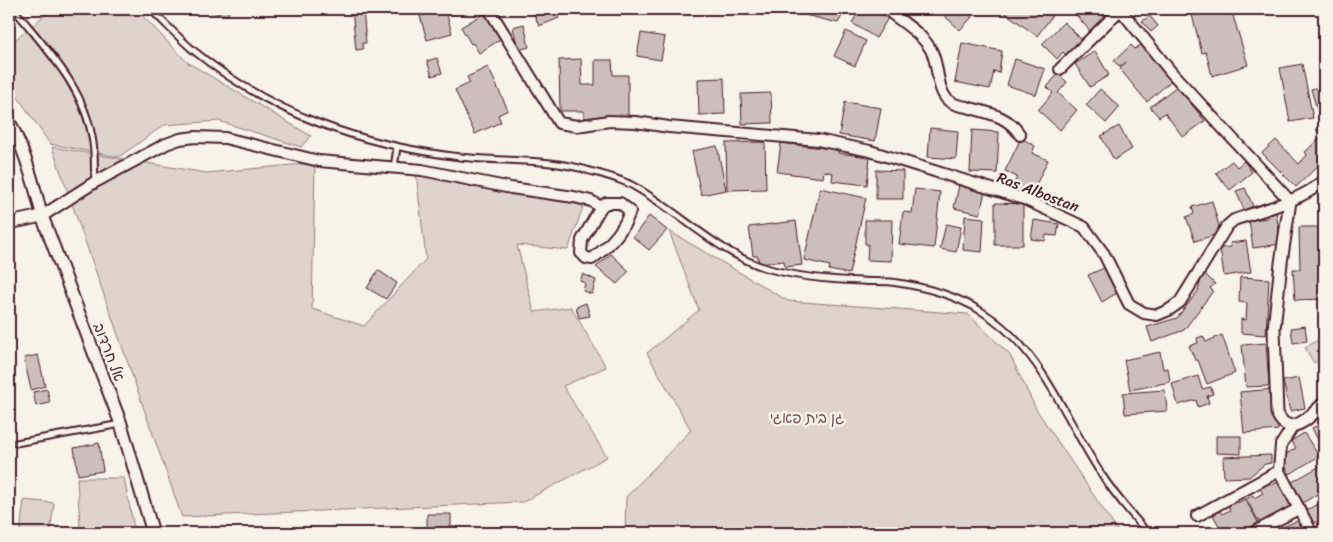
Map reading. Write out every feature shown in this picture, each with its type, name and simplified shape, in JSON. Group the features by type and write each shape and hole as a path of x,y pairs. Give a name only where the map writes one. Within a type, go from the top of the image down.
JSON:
{"street":[{"name":"Ras Albostan","path":"489,9 559,124 577,126 609,121 636,122 669,127 818,140 870,151 1024,199 1084,226 1104,254 1129,304 1144,313 1156,315 1169,310 1180,302 1227,226 1234,220 1290,201"},
{"path":"886,9 916,34 932,51 942,91 946,99 954,104 1005,119 1014,126 1020,135"},
{"path":"1060,69 1120,9 1171,72 1290,201"},
{"path":"9,120 31,170 42,216"},
{"path":"9,223 42,216 95,182 166,144 180,139 195,137 225,138 319,161 422,170 511,188 574,196 591,201 601,207"},
{"path":"1290,201 1314,189 1324,180"},
{"path":"1290,201 1280,263 1274,329 1277,414 1284,423 1288,426 1293,426"},
{"path":"606,203 620,203 630,211 626,223 604,250 592,259 586,258 580,253 582,240 601,207 606,203"},
{"name":"אל חרדוב","path":"42,216 121,424 153,533"},
{"path":"1312,533 1279,471 1280,445 1293,426 1309,418 1324,402"},
{"path":"1197,516 1279,471"},
{"path":"1253,533 1267,530 1298,509"}],"lane":[{"path":"14,9 68,75 78,94 93,143 95,182"},
{"path":"150,9 193,50 245,87 293,113 345,133 397,147 462,157 549,163 587,169 632,185 653,197 723,248 766,268 818,278 890,282 956,298 981,311 1012,335 1034,360 1100,472 1148,533"},
{"path":"394,168 397,147"},
{"path":"16,443 121,424"}],"green space":[{"path":"52,9 136,9 187,62 311,136 301,147 219,121 164,125 119,157 50,144 9,84 9,45"},
{"path":"52,147 206,173 315,163 312,309 364,326 426,259 416,173 458,184 584,204 568,250 517,245 534,312 571,307 606,367 563,386 607,457 523,502 182,517"},
{"name":"גן בית פאגי","path":"669,231 788,301 968,314 1010,355 1036,409 1119,533 625,533 626,497 691,430 647,353 699,310"},
{"path":"1324,336 1324,357 1314,363 1305,348"},
{"path":"77,478 124,478 135,533 78,533 80,525"},
{"path":"24,500 54,503 50,533 20,533"}],"building":[{"path":"211,9 229,9 228,15 210,12"},
{"path":"352,9 363,9 366,43 362,43 363,49 356,50"},
{"path":"418,9 445,9 452,33 427,40"},
{"path":"532,9 555,9 559,18 539,26"},
{"path":"806,9 846,9 838,23 805,15"},
{"path":"860,9 873,9 888,18 876,38 852,23"},
{"path":"937,9 962,9 972,17 960,30"},
{"path":"1000,9 1043,9 1052,16 1037,36"},
{"path":"1071,9 1113,9 1090,31"},
{"path":"1215,9 1231,9 1248,65 1212,76 1206,52 1202,53 1192,15"},
{"path":"485,13 501,39 479,53 461,27"},
{"path":"1150,16 1158,26 1151,32 1142,21"},
{"path":"1064,22 1081,39 1066,55 1063,52 1057,59 1042,44"},
{"path":"524,24 529,47 518,50 513,27"},
{"path":"846,31 866,41 855,66 834,56"},
{"path":"641,33 665,37 661,60 637,56"},
{"path":"962,43 1002,51 999,73 994,71 990,89 955,82"},
{"path":"1142,44 1173,79 1147,102 1120,69 1126,62 1120,67 1114,61 1131,45 1135,49"},
{"path":"1095,51 1109,75 1090,87 1075,64"},
{"path":"437,58 442,73 432,76 427,61"},
{"path":"581,59 582,85 595,85 595,60 612,60 613,75 628,75 628,117 584,118 584,111 560,111 559,60"},
{"path":"1015,59 1045,69 1036,95 1007,85"},
{"path":"1302,64 1313,118 1290,122 1280,68"},
{"path":"488,67 508,110 498,115 501,122 475,134 455,90 470,83 467,77"},
{"path":"1058,74 1067,82 1058,93 1077,110 1060,130 1038,110 1053,93 1047,87"},
{"path":"724,78 725,114 699,115 698,79"},
{"path":"1177,86 1205,121 1183,137 1165,113 1159,117 1150,107"},
{"path":"1324,86 1324,109 1317,110 1311,89"},
{"path":"1100,89 1120,107 1106,123 1086,105"},
{"path":"771,93 772,123 742,124 741,94"},
{"path":"845,102 881,108 875,141 839,135"},
{"path":"1324,123 1324,160 1296,187 1262,153 1276,140 1299,164 1307,155 1305,152 1323,135 1316,130"},
{"path":"1119,126 1132,149 1114,160 1101,136"},
{"path":"930,128 958,131 956,159 928,157"},
{"path":"972,130 999,132 997,173 970,172"},
{"path":"1021,138 1035,146 1032,153 1048,160 1030,197 1012,188 1017,177 1005,171"},
{"path":"765,142 766,189 727,190 726,143"},
{"path":"781,143 839,150 838,153 870,157 867,185 832,181 833,173 824,171 823,178 777,172"},
{"path":"717,146 726,190 701,195 692,151"},
{"path":"1232,161 1237,167 1244,161 1252,172 1230,190 1216,173"},
{"path":"876,170 903,171 903,199 876,199"},
{"path":"959,185 985,191 980,214 954,208"},
{"path":"820,188 866,198 849,274 829,270 830,266 804,260"},
{"path":"1245,188 1253,206 1244,210 1236,191"},
{"path":"915,189 940,192 934,248 899,244 903,212 912,213"},
{"path":"1212,201 1221,233 1195,241 1186,217 1194,214 1192,207"},
{"path":"995,203 1023,204 1023,245 995,245"},
{"path":"1276,212 1281,244 1253,248 1249,220 1268,218 1268,213"},
{"path":"649,216 667,230 649,250 633,237"},
{"path":"965,216 984,218 982,252 963,250"},
{"path":"865,220 892,220 891,261 867,260 868,244 865,244"},
{"path":"1034,220 1059,224 1057,236 1046,235 1045,241 1031,239"},
{"path":"796,221 802,265 785,267 784,261 759,264 758,256 753,256 749,227"},
{"path":"946,224 961,227 956,252 940,249"},
{"path":"1299,227 1324,227 1324,299 1295,300 1293,269 1300,269"},
{"path":"1246,241 1251,272 1224,276 1220,248 1231,247 1230,243"},
{"path":"611,254 629,271 617,284 596,267"},
{"path":"1104,268 1117,293 1102,302 1088,275"},
{"path":"378,270 397,283 386,299 367,288"},
{"path":"583,274 596,280 592,294 583,291 585,283 580,281"},
{"path":"1205,274 1215,284 1210,288 1213,291 1184,330 1152,342 1147,327 1177,318 1198,291 1201,279"},
{"path":"1240,277 1269,279 1266,335 1241,333 1241,319 1246,320 1247,303 1239,302"},
{"path":"586,303 590,316 579,318 576,307"},
{"path":"1305,326 1307,341 1293,343 1291,328"},
{"path":"1222,335 1235,373 1207,384 1198,360 1195,360 1189,346 1198,343 1197,338 1203,336 1206,342"},
{"path":"1266,343 1269,386 1246,387 1242,345"},
{"path":"1160,352 1163,369 1168,368 1170,382 1130,390 1124,360"},
{"path":"38,355 45,386 31,390 24,358"},
{"path":"1198,376 1202,389 1211,387 1213,394 1207,396 1209,403 1198,407 1196,400 1178,405 1172,384"},
{"path":"1299,378 1305,408 1290,411 1283,381"},
{"path":"47,389 50,403 36,406 33,392"},
{"path":"1274,389 1278,430 1244,433 1240,392"},
{"path":"1165,390 1167,411 1125,414 1123,393"},
{"path":"1324,423 1324,452 1312,428"},
{"path":"1304,433 1319,456 1290,474 1280,458 1296,448 1291,441"},
{"path":"1216,436 1241,436 1241,454 1216,453"},
{"path":"99,443 103,471 78,475 74,448"},
{"path":"1271,455 1271,463 1265,464 1249,477 1224,478 1223,457"},
{"path":"1324,464 1324,490 1301,504 1290,483"},
{"path":"1277,482 1292,507 1261,525 1246,499 1253,495 1254,498 1263,493 1259,488 1268,483 1271,486"},
{"path":"1236,499 1238,503 1245,499 1259,524 1243,533 1223,533 1213,515 1220,511 1222,514 1230,510 1227,504"},
{"path":"1318,504 1324,518 1311,525 1304,511"},
{"path":"427,514 451,514 451,530 473,531 473,533 427,533"},
{"path":"1297,521 1302,533 1274,533 1273,531"}]}
